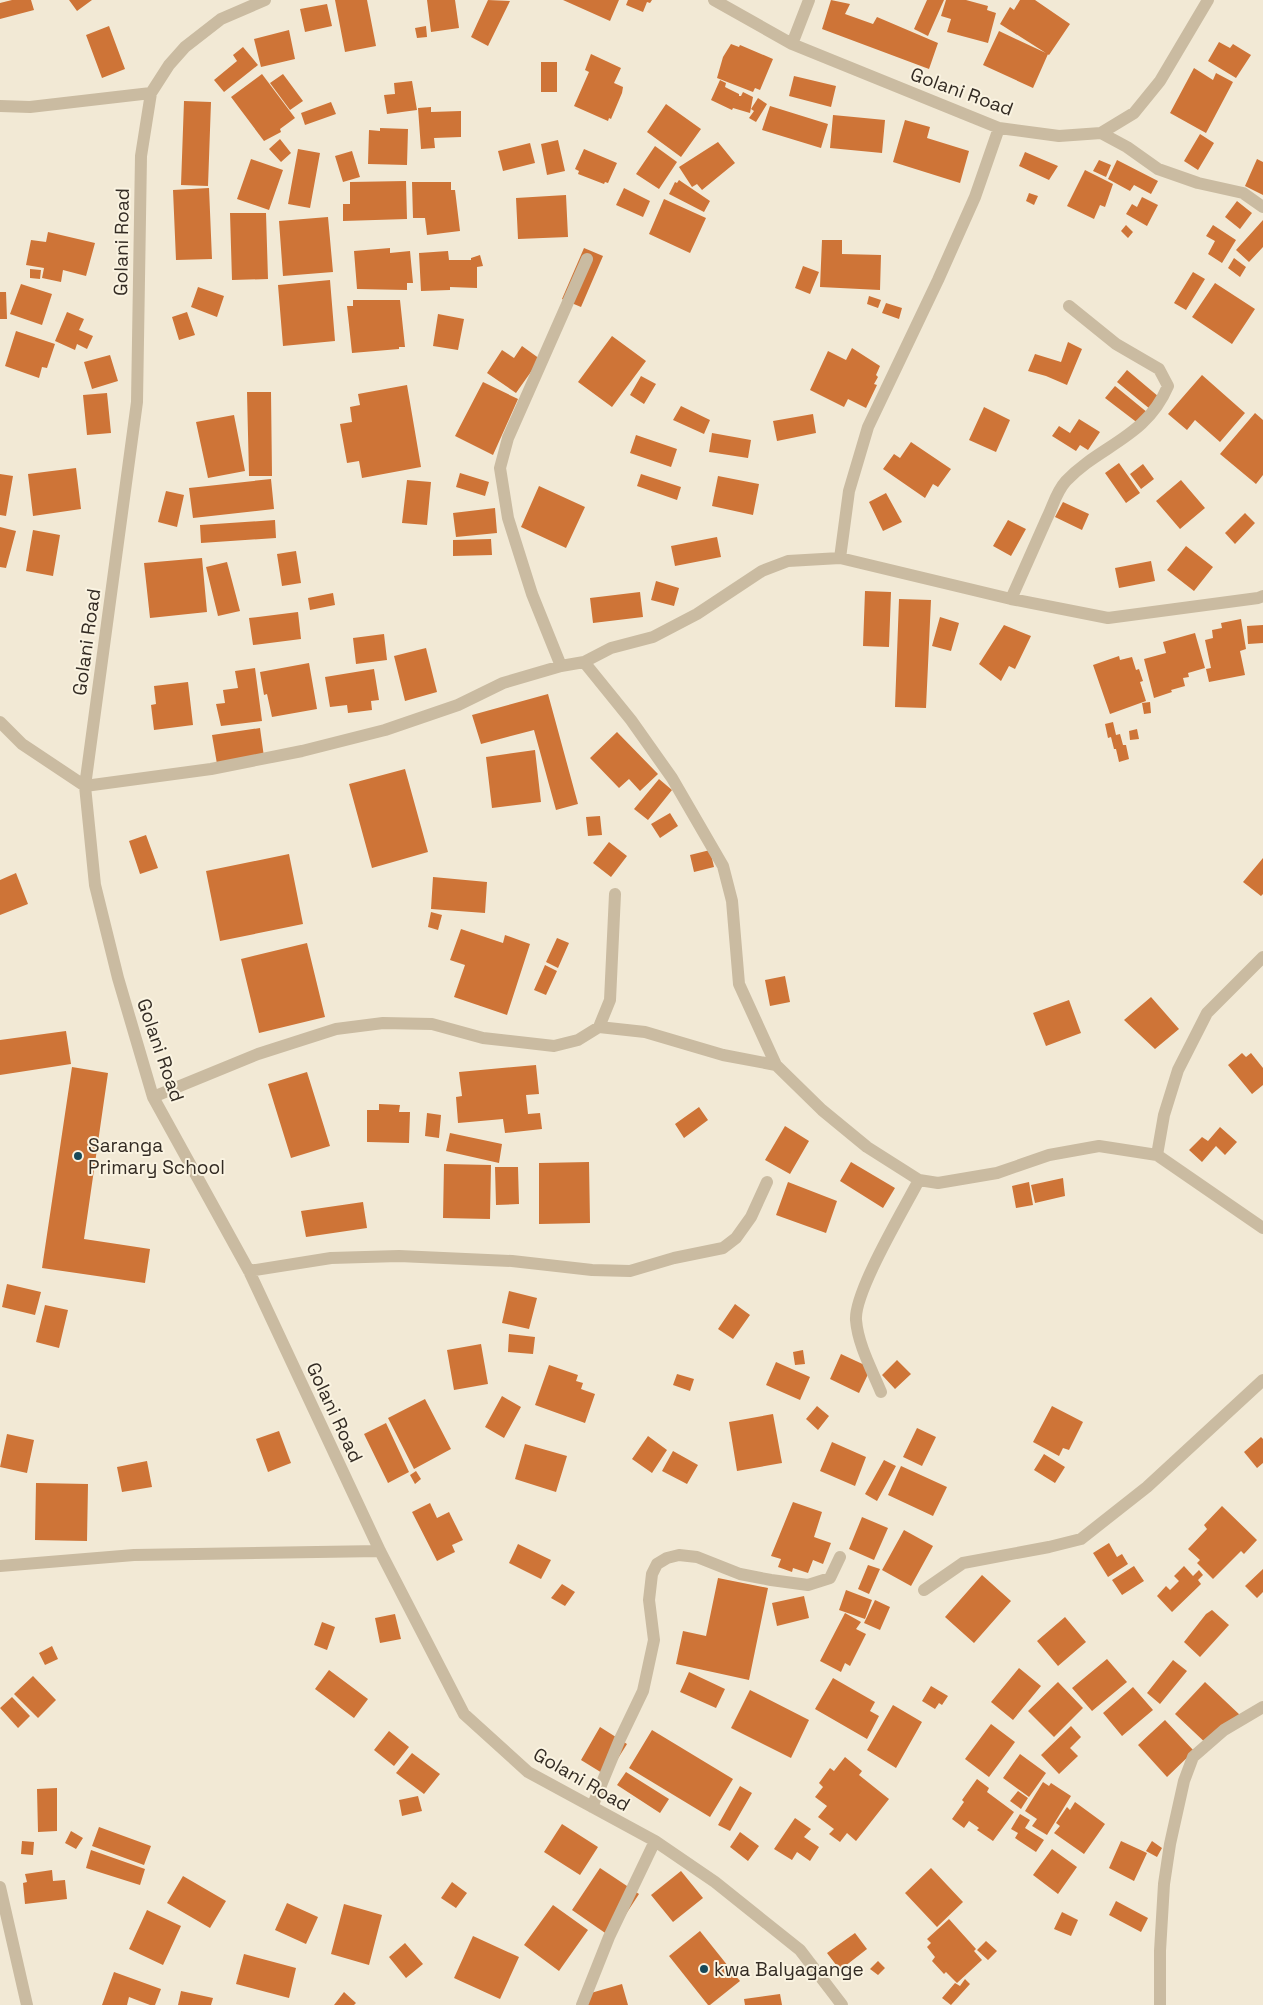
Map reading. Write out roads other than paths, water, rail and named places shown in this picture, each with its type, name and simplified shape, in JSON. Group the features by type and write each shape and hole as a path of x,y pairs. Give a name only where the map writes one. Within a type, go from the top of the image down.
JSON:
{"street":[{"name":"Golani Road","path":"265,0 221,19 185,47 169,65 152,93 141,156 137,402 85,786 95,885 118,978 153,1096 248,1271 380,1551 464,1714 528,1772 655,1842 715,1882 800,1950 842,2005"},
{"name":"Golani Road","path":"714,0 792,44 999,128 1059,136 1100,133 1134,113 1160,81 1208,0"},
{"path":"792,44 809,0"},
{"path":"0,106 30,107 152,93"},
{"path":"840,558 849,491 868,427 938,280 971,205 999,128"},
{"path":"1100,133 1158,169 1198,183 1243,193 1263,207"},
{"path":"561,666 532,594 508,518 500,468 508,438 587,259"},
{"path":"1011,599 1058,492 1065,482 1076,472 1139,428 1160,405 1168,386 1160,369 1116,344 1069,306"},
{"path":"0,722 22,744 85,786 211,769 302,751 385,730 458,705 503,683 561,666 584,662 611,648 653,637 697,614 762,571 788,561 840,558 1011,599 1108,618 1263,596"},
{"path":"584,662 631,720 672,778 723,866 732,901 739,984 776,1065 822,1110 867,1147 919,1180 938,1183 997,1173 1049,1155 1099,1146 1157,1155 1263,1228"},
{"path":"153,1096 258,1054 336,1029 383,1023 432,1024 483,1038 554,1046 578,1040 599,1027 610,1000 615,894"},
{"path":"1157,1155 1164,1115 1178,1070 1207,1013 1263,957"},
{"path":"599,1027 645,1032 723,1056 776,1065"},
{"path":"881,1392 859,1339 856,1318 862,1291 919,1180"},
{"path":"248,1271 332,1258 399,1256 512,1261 592,1270 630,1271 674,1258 723,1248 736,1238 751,1217 767,1182"},
{"path":"924,1590 963,1563 1049,1547 1080,1539 1147,1487 1263,1380"},
{"path":"0,1566 134,1554 380,1551"},
{"path":"592,1807 643,1691 654,1640 649,1600 652,1574 657,1564 667,1558 679,1555 697,1557 740,1574 808,1585 830,1578 840,1556"},
{"path":"1160,2005 1160,1951 1164,1884 1170,1844 1184,1781 1193,1757 1224,1730 1263,1707"},
{"path":"582,2005 609,1938 655,1842"},
{"path":"0,1887 27,2005"}],"place":[{"name":"Saranga Primary School","path":"78,1156"},
{"name":"kwa Balyagange","path":"704,1969"}]}
